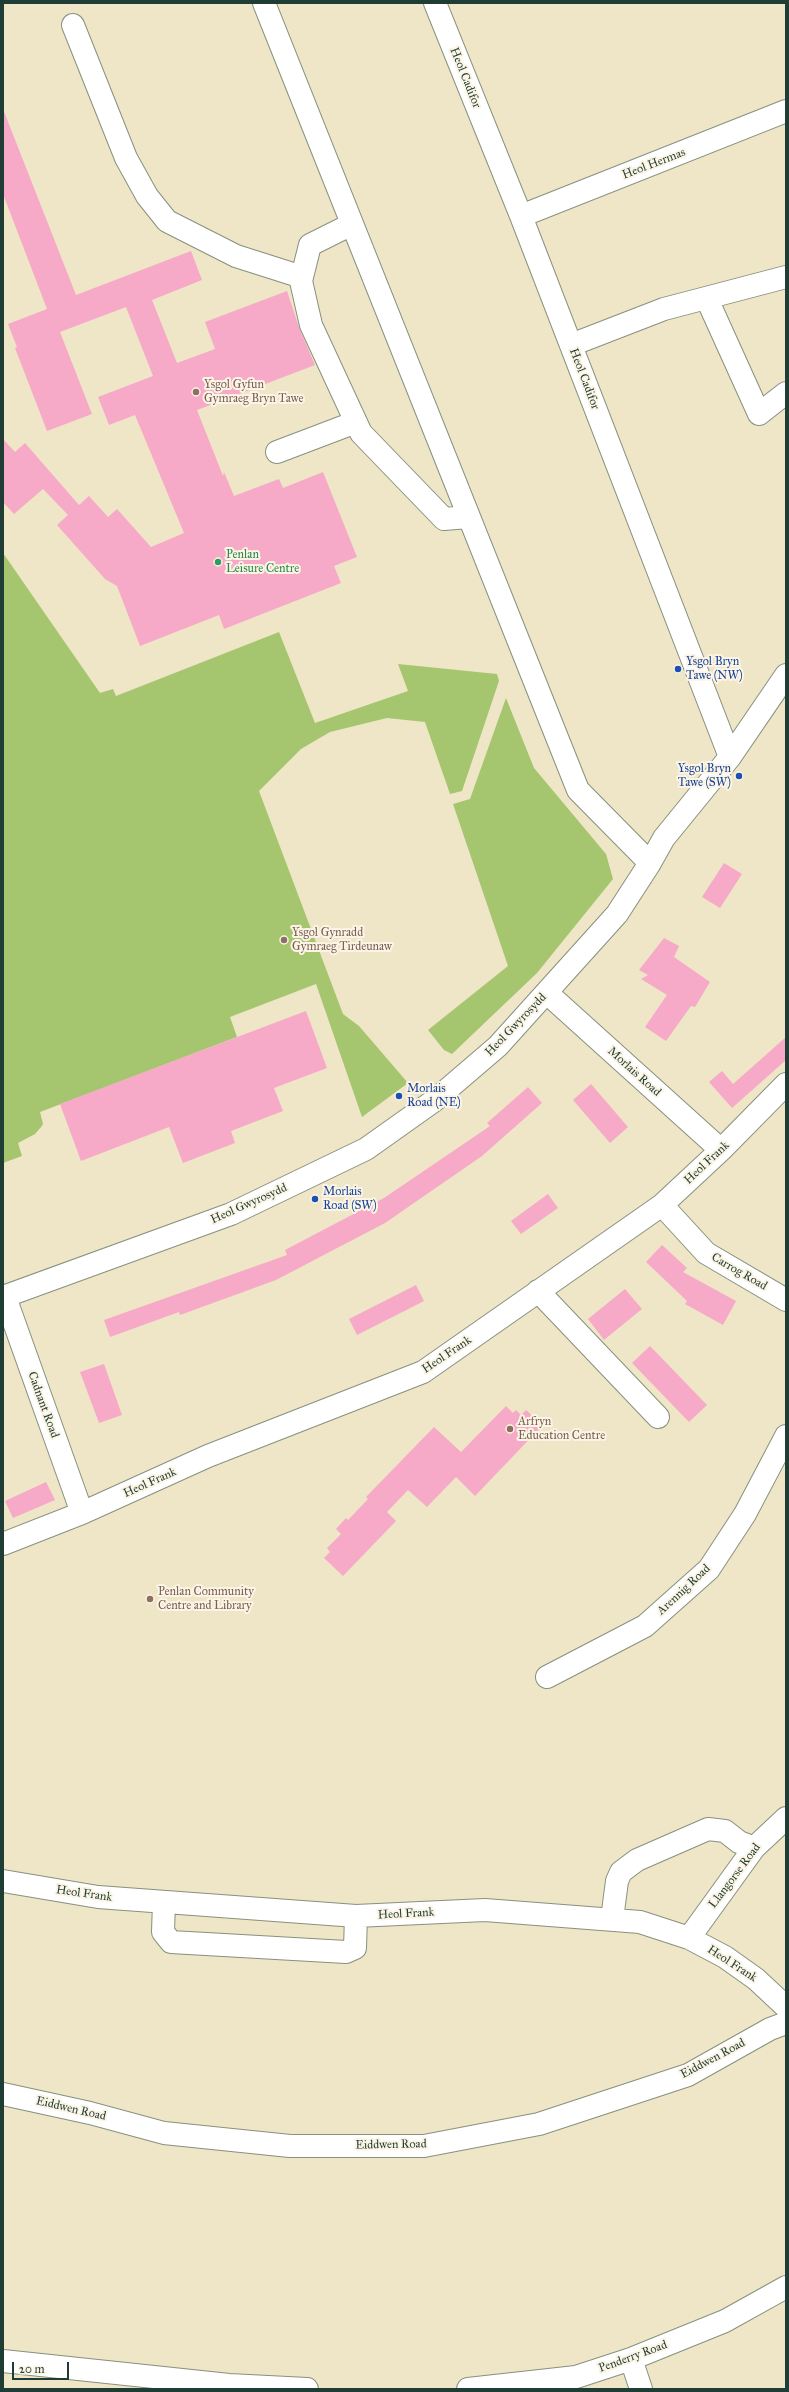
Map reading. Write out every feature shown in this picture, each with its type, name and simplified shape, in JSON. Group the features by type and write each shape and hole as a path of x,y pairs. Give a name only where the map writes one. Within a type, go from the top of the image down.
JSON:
{"street":[{"path":"264,3 578,790 650,863"},
{"name":"Heol Cadifor","path":"435,3 521,216 730,757"},
{"path":"73,25 126,158 147,196 167,221 236,256 302,277"},
{"name":"Heol Hermas","path":"521,216 786,111"},
{"path":"352,224 310,245 301,281 311,325 361,433 440,520 468,517"},
{"path":"571,345 664,309 707,299 786,277"},
{"path":"707,299 759,414 786,393"},
{"path":"277,452 356,422"},
{"name":"Heol Gwyrosydd","path":"4,1297 231,1214 366,1149 435,1100 498,1046 617,914 650,863 664,838 730,757 786,675"},
{"name":"Morlais Road","path":"547,993 721,1150"},
{"name":"Heol Frank","path":"3,1544 82,1514 208,1456 423,1372 662,1205 721,1150 786,1084"},
{"name":"Carrog Road","path":"662,1205 706,1253 786,1300"},
{"path":"538,1291 658,1417"},
{"name":"Cadnant Road","path":"4,1297 82,1514"},
{"name":"Arennig Road","path":"547,1677 645,1626 709,1569 745,1514 786,1436"},
{"name":"Llangorse Road","path":"689,1938 754,1848 786,1818"},
{"path":"612,1919 617,1881 621,1872 638,1860 708,1829 725,1831 739,1842 754,1848"},
{"name":"Heol Frank","path":"3,1881 98,1897 356,1916 485,1910 640,1922 689,1938 725,1957 756,1979 786,2007"},
{"path":"164,1902 162,1932 171,1942 346,1952 355,1948 356,1916"},
{"name":"Eiddwen Road","path":"3,2094 90,2113 164,2133 290,2146 424,2146 539,2124 688,2075 770,2029 786,2023"},
{"name":"Penderry Road","path":"468,2389 576,2377 631,2359 725,2321 786,2287"},
{"path":"631,2359 641,2389"},
{"path":"3,2361 221,2384 307,2389"}],"green space":[{"path":"3,553 100,693 113,689 116,696 279,632 315,723 408,691 398,664 497,674 499,681 462,791 450,794 425,722 387,718 330,732 301,749 259,791 343,1014 359,1026 408,1083 362,1117 316,984 230,1017 237,1037 40,1112 43,1124 41,1127 35,1134 18,1143 22,1156 3,1163"},
{"path":"506,698 534,768 606,854 613,879 537,973 452,1054 444,1050 428,1030 508,966 453,804 470,799"}],"building":[{"path":"3,109 76,295 191,251 202,280 152,300 177,363 215,349 205,322 287,291 300,330 315,365 197,410 223,476 224,472 234,496 279,479 283,488 323,472 357,557 334,566 341,583 224,629 219,615 140,646 117,586 105,579 57,525 68,515 43,489 14,514 3,502 3,439 15,452 25,443 79,505 89,496 108,517 117,509 151,547 184,533 135,415 109,425 98,397 153,376 126,307 60,332 92,414 47,431 15,348 17,347 8,324 47,309 3,194"},
{"path":"724,863 742,874 720,908 702,897"},
{"path":"664,938 679,946 674,957 710,982 695,1007 691,1006 666,1041 645,1027 667,995 641,979 648,975 639,970"},
{"path":"306,1011 327,1068 274,1088 283,1111 231,1131 235,1143 183,1163 169,1127 81,1161 60,1104"},
{"path":"786,1037 786,1060 732,1108 709,1082 722,1071 733,1084"},
{"path":"591,1084 628,1127 610,1143 573,1100"},
{"path":"528,1087 542,1103 482,1156 385,1223 276,1280 180,1315 179,1312 110,1337 104,1320 287,1255 285,1250 384,1198 490,1126 487,1123"},
{"path":"548,1194 558,1208 521,1234 511,1221"},
{"path":"662,1245 687,1268 683,1272 736,1301 723,1325 685,1304 687,1301 646,1262"},
{"path":"416,1285 424,1301 357,1335 349,1319"},
{"path":"625,1289 642,1309 604,1340 588,1319"},
{"path":"650,1346 707,1405 689,1422 632,1363"},
{"path":"104,1364 122,1415 99,1423 80,1372"},
{"path":"506,1406 513,1413 516,1410 521,1415 526,1410 543,1425 475,1496 456,1477 427,1507 408,1490 387,1512 396,1521 343,1576 324,1558 330,1552 327,1548 341,1534 336,1529 346,1518 348,1520 368,1499 366,1497 434,1427 461,1452"},
{"path":"46,1482 55,1500 13,1518 5,1501"}],"place":[{"name":"Ysgol Gyfun Gymraeg Bryn Tawe","path":"196,392"},
{"name":"Penlan Leisure Centre","path":"218,562"},
{"name":"Ysgol Bryn Tawe (NW)","path":"678,669"},
{"name":"Ysgol Bryn Tawe (SW)","path":"739,776"},
{"name":"Ysgol Gynradd Gymraeg Tirdeunaw","path":"284,940"},
{"name":"Morlais Road (NE)","path":"399,1096"},
{"name":"Morlais Road (SW)","path":"315,1199"},
{"name":"Arfryn Education Centre","path":"510,1429"},
{"name":"Penlan Community Centre and Library","path":"150,1599"}]}
